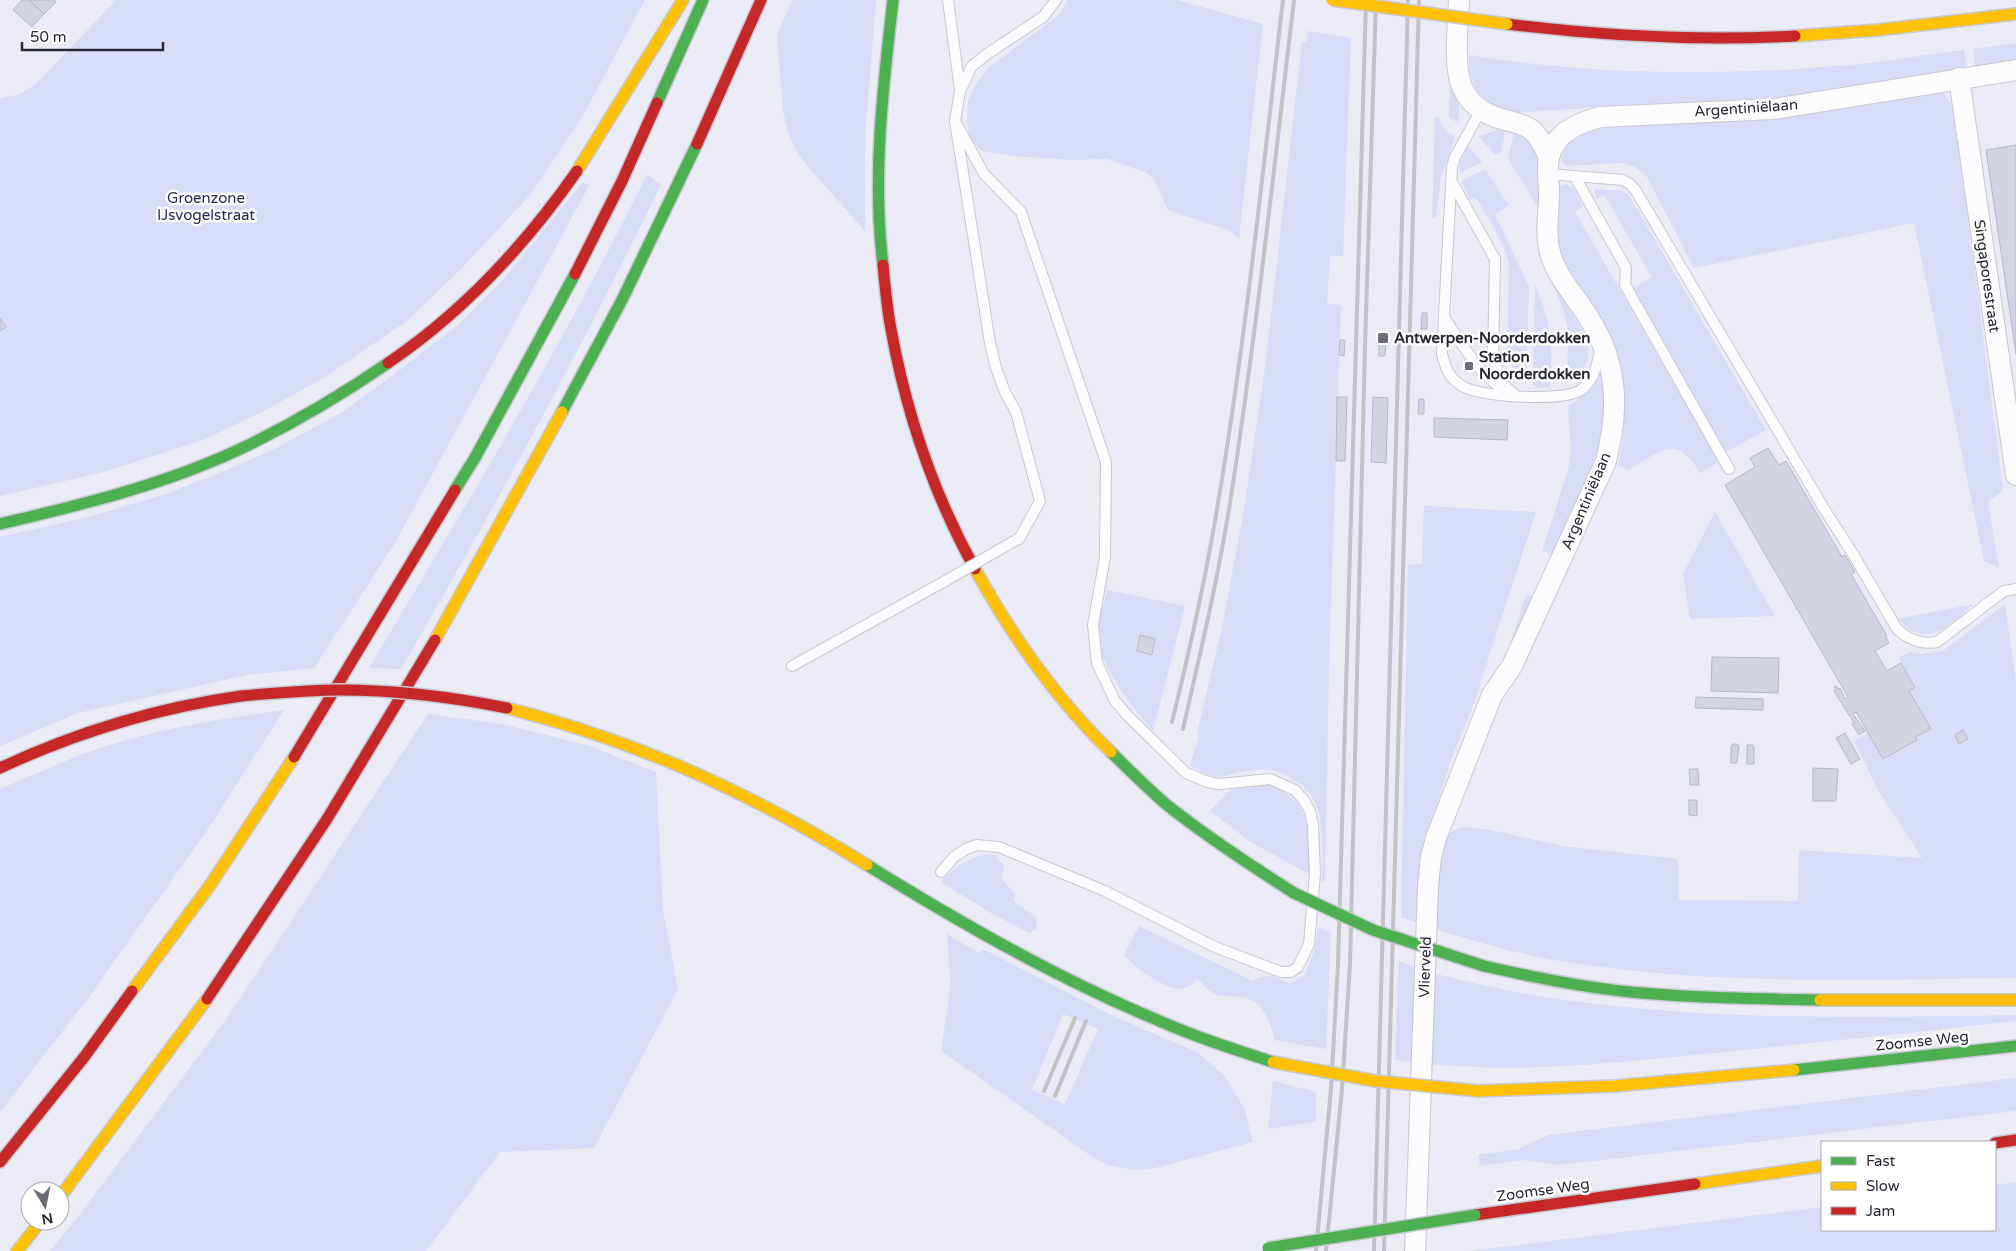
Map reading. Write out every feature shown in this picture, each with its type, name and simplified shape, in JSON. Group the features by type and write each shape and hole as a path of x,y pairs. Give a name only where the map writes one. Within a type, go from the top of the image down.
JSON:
{"main road":[{"path":"0,524 72,507 131,490 182,473 225,455 305,416 402,352 478,287 535,226 560,195 595,144 666,24 683,0"},
{"path":"0,1162 84,1056 211,884 315,725 476,456 561,300 622,181 702,0"},
{"path":"70,1184 180,1038 300,862 417,673 510,507 623,298 761,0"},
{"path":"893,0 884,74 879,143 881,251 890,324 904,395 918,441 949,519 1000,614 1057,693 1089,730 1142,783 1225,849 1294,893 1373,930 1484,966 1531,977 1587,986 1678,995 1774,999 2016,1000"},
{"path":"1332,0 1552,30 1633,36 1741,38 1856,31 2009,10"},
{"name":"Zoomse Weg","path":"0,768 40,750 115,722 192,703 282,692 356,690 431,696 507,708 597,732 675,763 762,803 945,912 1119,1004 1219,1044 1273,1062 1320,1073 1429,1088 1479,1091 1622,1087 2016,1046"},
{"path":"1996,1142 2016,1140"},
{"name":"Zoomse Weg","path":"1264,1248 1475,1215 1821,1166"},
{"path":"17,1251 33,1231"}],"street":[{"name":"Argentiniëlaan","path":"1459,0 1458,65 1460,81 1464,92 1481,110 1498,118 1530,128 1538,136 1549,166"},
{"name":"Argentiniëlaan","path":"1492,695 1512,666 1606,461 1615,412 1609,361 1601,341 1565,285 1551,257 1546,228 1550,198 1549,166 1554,145 1569,130 1585,121 1600,117 1774,109 2016,70"},
{"name":"Singaporestraat","path":"1959,78 2016,475"},
{"name":"Vlierveld","path":"1415,1251 1428,874 1436,838 1492,695"}],"lane":[{"path":"948,0 960,91"},
{"path":"792,666 1019,539 1040,501 1016,412 1005,392 996,368 990,343 955,121 960,91 972,66 986,54 1044,17 1056,0"},
{"path":"666,8 666,24"},
{"path":"1481,110 1455,157 1442,353 1445,366 1453,380 1465,388 1479,392 1561,397 1580,390 1589,381 1595,369 1601,341"},
{"path":"941,872 954,857 966,849 977,845 988,845 1016,853 1105,891 1214,947 1281,972 1291,972 1298,967 1309,944 1315,874 1315,848 1310,811 1304,799 1295,790 1270,778 1219,784 1208,782 1186,773 1169,758 1115,701 1097,663 1093,625 1104,557 1106,462 1021,212 984,174 955,121"},
{"path":"1549,166 1575,177 1623,180 1636,191 1897,629 1905,637 1927,644 1937,642 2004,591 2016,589"},
{"path":"1575,177 1626,268 1625,285 1729,469"},
{"path":"1452,181 1495,259 1493,358 1503,384 1515,395"},
{"path":"1444,318 1479,367 1496,385 1515,395"}],"green space":[{"name":"Groenzone IJsvogelstraat","path":"116,0 645,0 581,119 531,194 459,271 407,321 325,377 266,410 203,440 104,472 0,496 0,99 20,94 36,84"},
{"path":"792,0 876,0 865,137 865,231 810,169 797,152 788,132 783,111 777,36"},
{"path":"1067,0 1177,0 1263,24 1239,238 1228,230 1168,210 1153,178 1145,172 1107,159 1071,160 1012,156 982,151 970,139 967,120 968,102 975,85 987,69 1060,14"},
{"path":"1308,31 1351,38 1343,256 1330,256 1327,304 1341,305 1329,664 1325,883 1322,881 1322,828 1320,817 1313,799 1302,786 1274,770 1251,770 1216,777 1190,766 1199,734 1197,733 1222,628 1244,509 1265,368 1302,42 1306,42"},
{"path":"2016,43 2016,61 1975,67 1973,49"},
{"path":"1964,50 1967,69 1911,76 1789,97 1624,105 1516,113 1493,106 1484,99 1477,91 1469,74 1469,55 1560,67 1652,72 1698,72 1836,66"},
{"path":"1450,73 1459,104 1459,124 1449,117"},
{"path":"1939,91 1945,95 1954,110 2003,490 1988,503 1999,568 1984,561 1914,223 1694,268 1647,177 1635,167 1621,163 1566,166 1561,161 1564,150 1571,140 1591,127"},
{"path":"1435,117 1438,117 1445,130 1455,137 1441,178 1436,218 1432,218"},
{"path":"1498,130 1505,131 1501,153 1495,155 1478,136"},
{"path":"1514,133 1532,147 1537,156 1540,176 1540,210 1508,159"},
{"path":"1468,146 1482,162 1460,173 1460,162"},
{"path":"1485,169 1509,205 1495,214 1529,287 1526,383 1514,370 1507,354 1508,261 1496,232 1485,213 1475,197 1470,200 1461,181"},
{"path":"647,175 661,184 600,307 536,429 469,549 401,669 369,668 548,363"},
{"path":"583,182 589,186 395,543 314,668 247,675 78,713 0,746 0,537 88,517 163,495 276,448 341,413 460,323 502,281"},
{"path":"1566,184 1573,188 1583,207 1575,212 1719,462 1700,473 1692,460 1675,449 1658,452 1628,470 1618,466 1622,447 1624,412 1563,264 1556,239 1558,187"},
{"path":"1594,189 1623,191 1629,195 1766,430 1726,452 1632,289 1652,277 1604,195 1596,199"},
{"path":"1552,280 1587,338 1588,345 1588,359 1582,371 1573,380 1566,383 1569,335 1564,312"},
{"path":"1535,285 1545,310 1550,334 1550,387 1538,388 1533,385"},
{"path":"1601,372 1604,396 1603,420 1599,443 1583,488 1552,554 1542,551 1569,467 1571,448 1568,406 1588,392"},
{"path":"1424,506 1536,512 1471,712 1452,757 1429,829 1418,923 1401,917 1408,565 1422,564"},
{"path":"1715,512 1775,616 1690,619 1683,574"},
{"path":"1107,590 1185,606 1153,731 1116,683 1102,655 1098,641 1098,628"},
{"path":"1526,594 1535,598 1503,667"},
{"path":"1974,604 1952,623 1936,632 1927,634 1909,629 1898,619"},
{"path":"2005,604 2016,683 2016,978 1840,980 1664,974 1548,959 1435,929 1435,891 1442,841 1453,830 1463,827 1486,829 1563,846 1678,859 1679,900 1798,901 1799,850 1922,858 1878,790 1854,741 1868,733 1884,759 1916,740 1915,737 1930,729 1909,691 1915,687 1899,657 1910,652 1921,654 1943,651"},
{"path":"284,710 208,829 89,997 0,1112 0,789 80,755 130,739 232,717"},
{"path":"428,714 502,724 587,745 656,772 663,910 678,989 594,1148 500,1152 426,1251 50,1251 67,1231 70,1231 70,1227 229,1015"},
{"path":"1266,784 1281,790 1292,798 1300,808 1305,819 1310,845 1309,874 1249,841 1210,811 1231,789"},
{"path":"986,854 995,855 1004,866 1002,879 1015,894 1014,901 1036,917 1037,929 1029,933 989,912 941,882 961,864"},
{"path":"1139,926 1253,981 1258,978 1272,976 1290,984 1305,975 1315,948 1318,927 1331,933 1326,1049 1274,1040 1271,1026 1264,1012 1260,1006 1248,998 1217,995 1198,979 1187,987 1178,989 1152,978 1124,955"},
{"path":"947,934 979,953 983,949 1113,1016 1197,1052 1224,1075 1244,1108 1253,1142 1155,1168 1135,1170 1107,1165 1094,1158 941,1051 950,980","holes":["1063,1014 1098,1029 1065,1104 1032,1090"]},
{"path":"1399,961 1416,968 1414,1063 1395,1060"},
{"path":"1433,973 1504,990 1576,1001 1649,1009 1796,1016 2016,1015 2016,1021 1654,1059 1526,1068 1462,1067 1430,1064"},
{"path":"2016,1078 2016,1111 1559,1165 1523,1160 1480,1166 1478,1155 1518,1149 1548,1135"},
{"path":"1273,1081 1316,1092 1316,1122 1268,1129"},
{"path":"2016,1182 2016,1251 1470,1251 1821,1207 1821,1231 1996,1231 1996,1185"}],"building":[{"path":"22,0 29,0 44,14 32,27 13,10"},
{"path":"29,0 54,0 56,2 44,14"},
{"path":"2016,145 2016,354 1986,150"},
{"path":"1422,313 1427,313 1427,329 1421,329"},
{"path":"0,318 6,327 0,331"},
{"path":"1340,340 1345,340 1344,356 1339,355"},
{"path":"1379,341 1386,341 1385,356 1379,356"},
{"path":"1337,397 1347,397 1345,461 1336,461"},
{"path":"1373,397 1388,398 1386,463 1371,462"},
{"path":"1419,399 1424,399 1424,414 1418,414"},
{"path":"1434,418 1508,420 1507,440 1434,437"},
{"path":"1768,448 1779,465 1786,461 1842,557 1845,555 1855,572 1851,574 1887,636 1889,643 1875,651 1887,671 1901,663 1915,687 1909,691 1931,729 1915,737 1917,740 1883,759 1856,712 1853,714 1865,731 1859,735 1852,724 1854,723 1834,691 1836,690 1834,687 1840,688 1845,699 1848,697 1725,485 1755,467 1750,458"},
{"path":"1140,635 1155,639 1152,655 1137,651"},
{"path":"1712,657 1779,658 1778,693 1711,691"},
{"path":"1696,697 1763,699 1763,710 1695,708"},
{"path":"1963,730 1968,739 1959,744 1955,735"},
{"path":"1845,733 1860,759 1851,764 1836,738"},
{"path":"1733,744 1739,746 1737,763 1731,763 1731,747"},
{"path":"1747,745 1753,745 1754,747 1754,764 1747,764"},
{"path":"1813,768 1838,769 1836,801 1813,801"},
{"path":"1689,769 1698,769 1699,785 1690,785"},
{"path":"1689,800 1697,800 1697,816 1689,815"}],"railway":[{"path":"1172,722 1203,586 1228,441 1254,252 1283,0"},
{"path":"1183,729 1214,588 1230,503 1256,315 1294,0"},
{"path":"1316,1251 1331,1089 1338,964 1366,0"},
{"path":"1326,1251 1342,1089 1350,964 1365,346 1376,0"},
{"path":"1374,1251 1408,0"},
{"path":"1384,1251 1419,0"},
{"path":"1044,1091 1075,1018"},
{"path":"1055,1096 1086,1021"}],"traffic: fast":[{"path":"657,103 703,0"},
{"path":"883,265 879,199 880,132 893,0"},
{"path":"562,412 623,298 697,144"},
{"path":"455,490 476,456 575,274"},
{"path":"0,524 121,493 181,474 210,462 238,450 296,420 388,363"},
{"path":"1111,752 1152,792 1182,817 1294,893"},
{"path":"867,865 1008,948 1118,1003 1184,1031 1273,1062"},
{"path":"1294,893 1373,930 1484,966"},
{"path":"1484,966 1557,981 1630,992 1701,997 1820,1000"},
{"path":"1794,1070 2016,1046"},
{"path":"1268,1248 1475,1215"}],"traffic: slow":[{"path":"577,171 683,0"},
{"path":"1332,0 1507,24"},
{"path":"1795,36 1878,30 2016,14"},
{"path":"435,640 562,412"},
{"path":"975,569 1004,618 1036,666 1091,732 1111,752"},
{"path":"507,708 603,737 693,772 781,815 867,865"},
{"path":"132,991 211,884 294,757"},
{"path":"70,1184 207,999"},
{"path":"1820,1000 2016,1000"},
{"path":"1273,1062 1376,1081 1479,1091"},
{"path":"1479,1091 1614,1086 1794,1070"},
{"path":"1695,1184 1821,1166"},
{"path":"17,1251 33,1231"}],"traffic: jam":[{"path":"697,144 761,0"},
{"path":"1507,24 1579,32 1687,38 1795,36"},
{"path":"575,274 622,181 657,103"},
{"path":"388,363 442,322 492,275 536,225 577,171"},
{"path":"883,265 891,329 913,422 934,482 960,541 975,569"},
{"path":"294,757 455,490"},
{"path":"207,999 327,819 435,640"},
{"path":"241,696 340,690 382,691 445,697 507,708"},
{"path":"0,768 58,743 118,723 178,707 241,696"},
{"path":"0,1162 85,1056 132,991"},
{"path":"1996,1143 2016,1140"},
{"path":"1475,1215 1695,1184"}],"place":[{"name":"Antwerpen-Noorderdokken","path":"1383,338"},
{"name":"Station Noorderdokken","path":"1469,366"}]}
